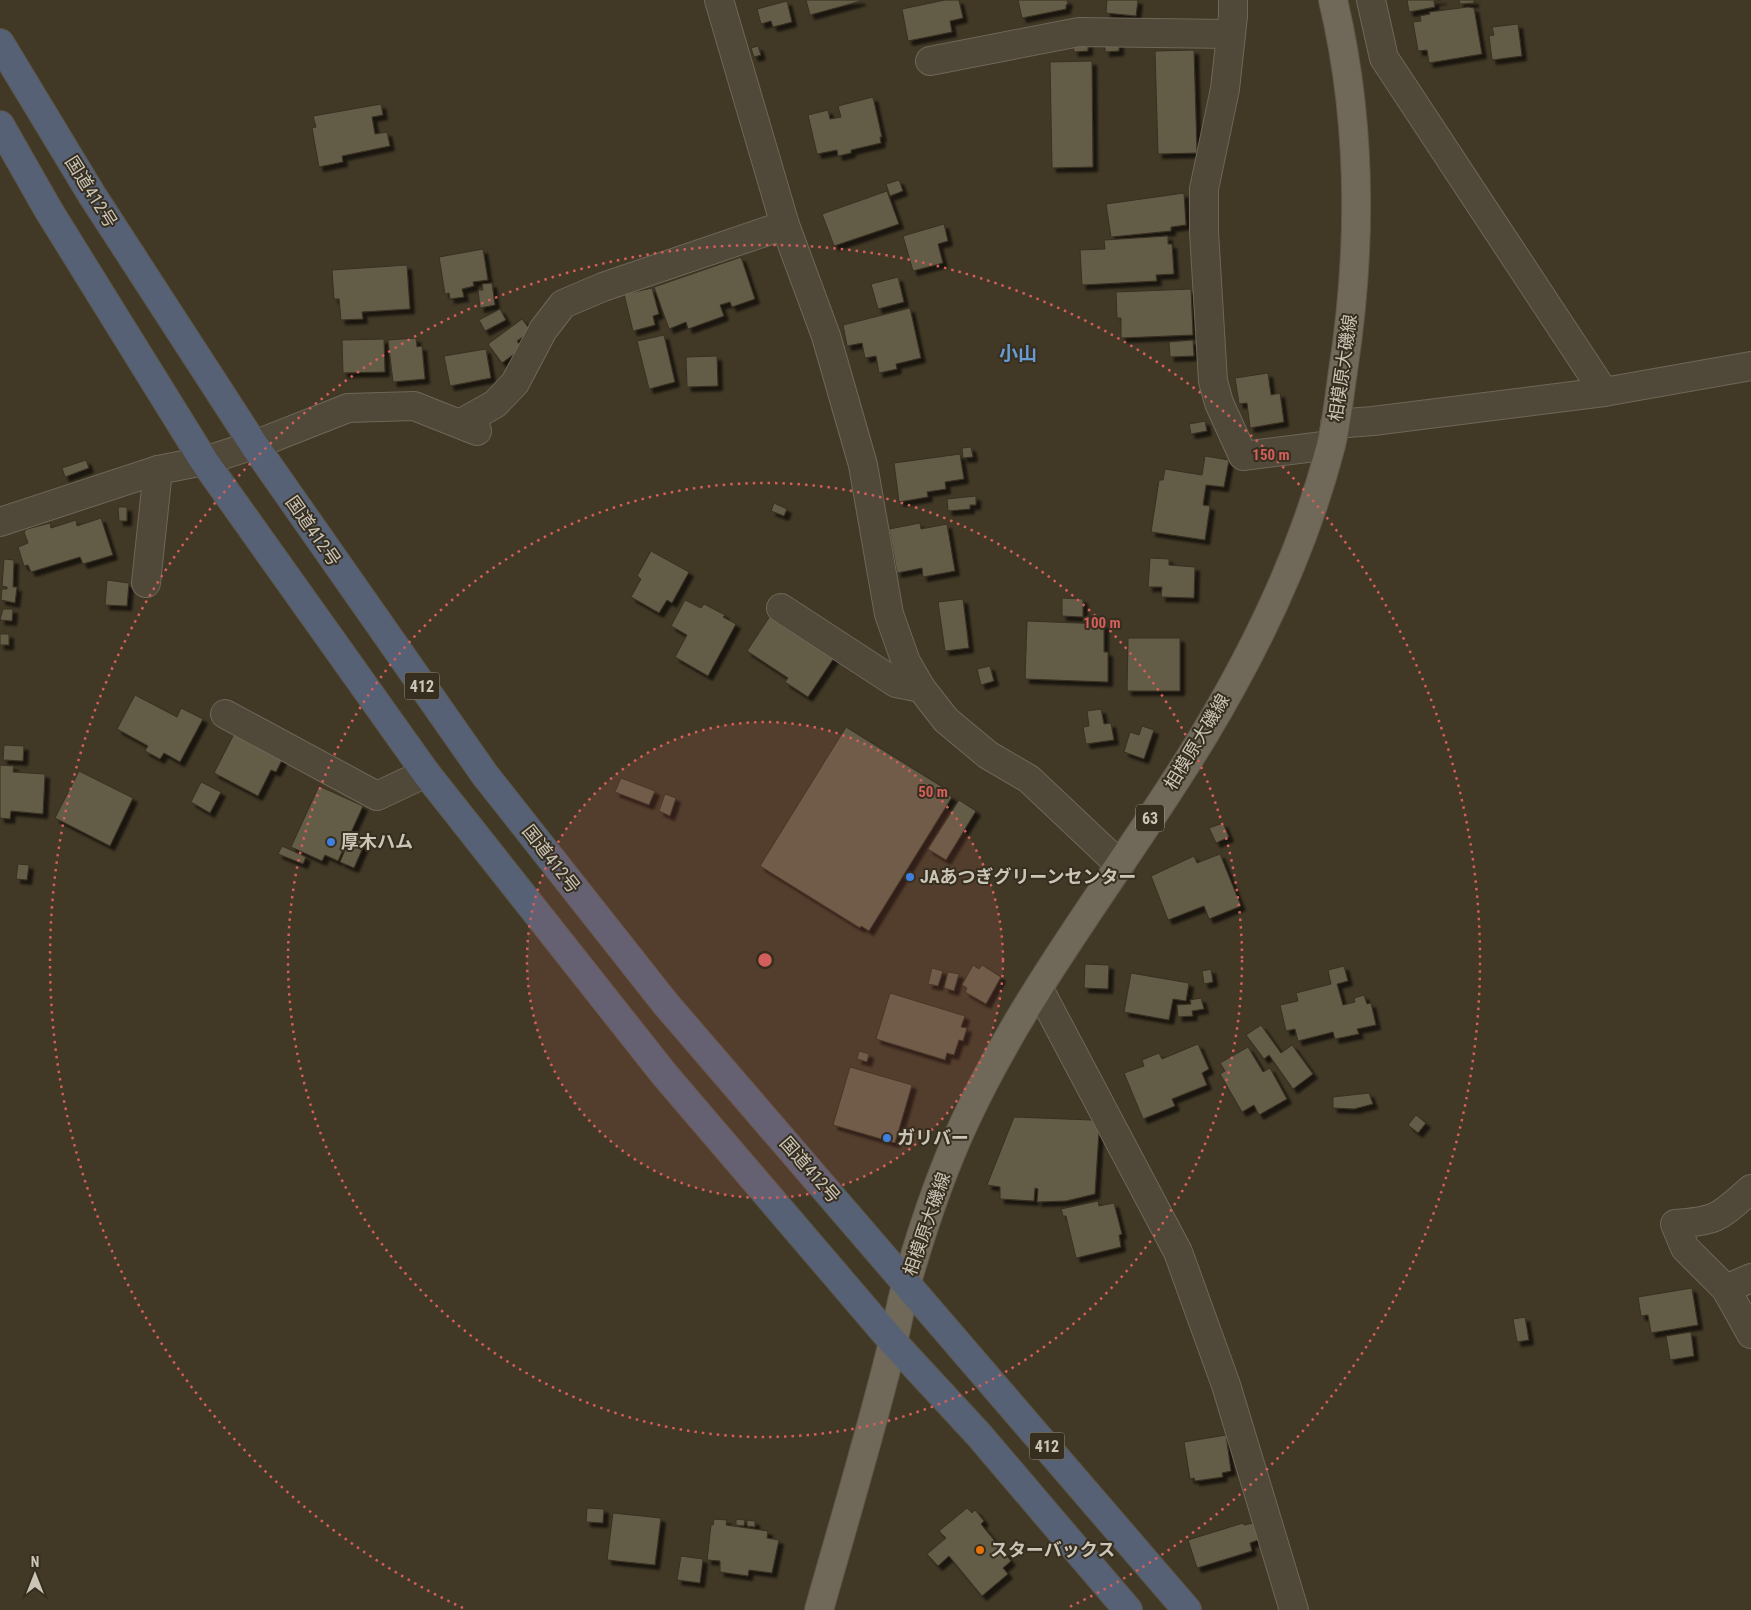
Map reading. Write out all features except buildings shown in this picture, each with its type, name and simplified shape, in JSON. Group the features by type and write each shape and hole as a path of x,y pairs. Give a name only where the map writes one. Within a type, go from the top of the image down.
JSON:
{"highway":[{"name":"国道412号","path":"0,43 92,195 254,445 369,612 485,775 666,1003 1187,1610"},
{"name":"412","path":"0,125 49,211 204,461 426,773 664,1074 893,1342 979,1435 1128,1610"}],"main road":[{"name":"相模原大磯線","path":"819,1610 893,1342 906,1283 939,1185 964,1122 991,1067 1039,989 1206,733 1255,640 1291,565 1315,499 1333,434 1350,327 1357,241 1357,182 1344,48 1333,0"}],"street":[{"path":"719,0 785,225 826,336 863,465 889,614 906,662 921,688 946,720 988,755 1029,779 1120,865"},
{"path":"1233,0 1225,89 1204,189 1204,232 1214,381 1219,403 1243,456 1333,434 1373,421 1604,392 1751,366"},
{"path":"1370,0 1384,58 1604,392"},
{"path":"930,61 1079,32 1230,34"},
{"path":"0,522 158,470 204,461 254,445 348,408 414,406 469,427 515,383 543,330 563,304 603,287 785,225"},
{"path":"146,582 158,470"},
{"path":"780,608 896,683 921,688"},
{"path":"225,714 377,796 426,773"},
{"path":"1039,989 1178,1252 1226,1385 1294,1610"},
{"path":"1751,1189 1720,1216 1706,1222 1675,1224 1685,1248 1726,1289 1751,1334"},
{"path":"1726,1289 1751,1278"}],"place":[{"name":"厚木ハム","path":"331,842"},
{"name":"JAあつぎグリーンセンター","path":"910,877"},
{"name":"ガリバー","path":"887,1138"},
{"name":"スターバックス","path":"980,1550"}],"district":[{"name":"小山","path":"1018,353"}]}
